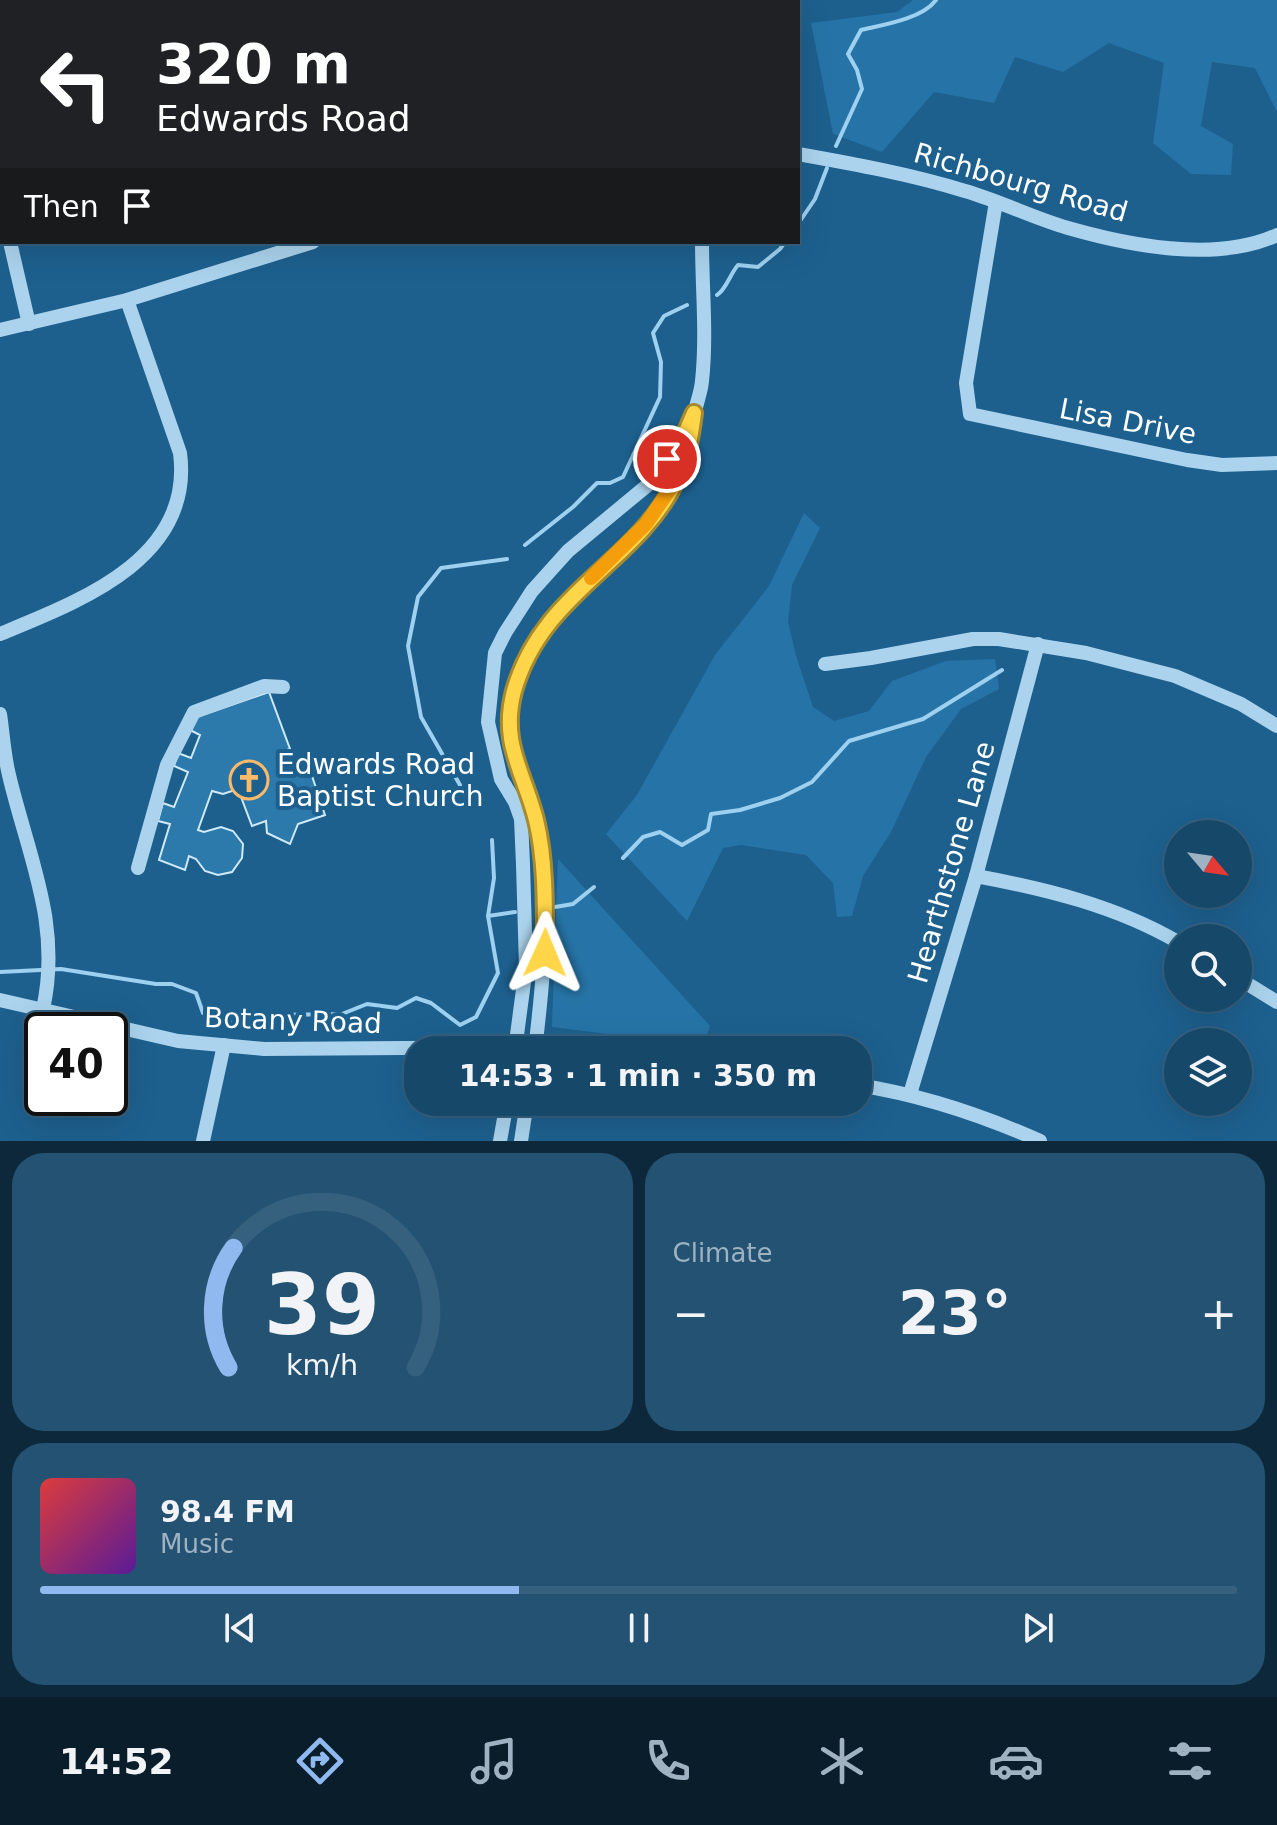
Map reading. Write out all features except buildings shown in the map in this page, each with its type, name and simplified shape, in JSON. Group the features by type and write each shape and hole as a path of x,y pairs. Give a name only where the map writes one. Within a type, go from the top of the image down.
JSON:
{"street":[{"name":"Richbourg Road","path":"800,154 923,179 1068,228 1161,246 1217,250 1253,244 1277,235"},
{"name":"Lisa Drive","path":"996,202 966,383 970,414 1187,460 1222,465 1277,463"},
{"path":"10,244 29,324"},
{"path":"0,330 127,300 307,244"},
{"path":"517,1036 526,967 521,819 501,779 488,722 495,653 532,591 568,551 649,484 685,434 702,383 702,244"},
{"path":"0,634 115,580 147,551 172,518 179,502 180,453 127,300"},
{"path":"536,1036 545,953 545,914 536,821 512,752 509,734 514,692 535,643 557,612 646,524 665,500 691,441 694,413"},
{"path":"825,664 973,639 1038,644 1175,676 1241,704 1277,726"},
{"name":"Hearthstone Lane","path":"910,1094 976,876 1038,644"},
{"path":"138,868 167,765 194,712 264,686 283,687"},
{"path":"0,714 8,773 44,911 51,958 43,1009"},
{"path":"976,876 1051,891 1104,908 1164,934"},
{"path":"1252,987 1277,1002"},
{"name":"Botany Road","path":"0,1000 178,1041 279,1049 404,1049"},
{"path":"203,1141 224,1045"},
{"path":"872,1087 910,1094 1040,1141"},
{"path":"500,1141 504,1116"},
{"path":"521,1141 525,1116"}],"shaded area":[{"path":"913,0 1277,0 1277,112 1255,68 1212,62 1201,126 1233,144 1231,175 1191,174 1153,143 1164,63 1109,43 1063,72 1015,57 994,103 934,92 882,152 833,134 811,23 897,12"},
{"path":"804,513 820,528 792,585 788,622 813,707 834,721 869,711 892,681 946,661 995,659 999,689 961,709 926,757 891,832 863,876 852,916 837,917 833,883 806,855 741,845 723,848 687,921 606,834 637,795 715,655 769,586"},
{"path":"558,859 710,1026 706,1036 624,1036 552,1027"}],"waterway":[{"path":"836,146 862,89 857,70 848,54 861,30 912,17 936,0"},
{"path":"800,221 815,199 827,168"},
{"path":"717,295 738,265 758,267 784,244"},
{"path":"525,545 573,507 597,483 610,483 623,477 660,397 661,362 653,333 664,316 687,305"},
{"path":"460,785 421,717 408,646 418,597 441,568 507,559"},
{"path":"623,858 643,837 660,832 682,845 708,830 711,814 740,810 780,798 812,782 849,741 923,719 1002,670"},
{"path":"0,972 61,969 172,984 196,993 203,1013 226,1022 251,1026 274,1015 342,1014 367,1004 397,1008 416,998 431,1003 460,1025 476,1017 498,973 488,916 494,878 492,840"},
{"path":"555,907 573,904 594,887"},
{"path":"488,916 515,912"}],"slow traffic":[{"path":"591,578 646,524 677,479"}],"place":[{"name":"Edwards Road Baptist Church","path":"249,780"}],"route":[{"path":"545,953 545,914 536,821 512,752 509,734 514,692 526,659 557,612 629,542 665,500 675,484 691,441 694,413 685,434 667,459"}]}
